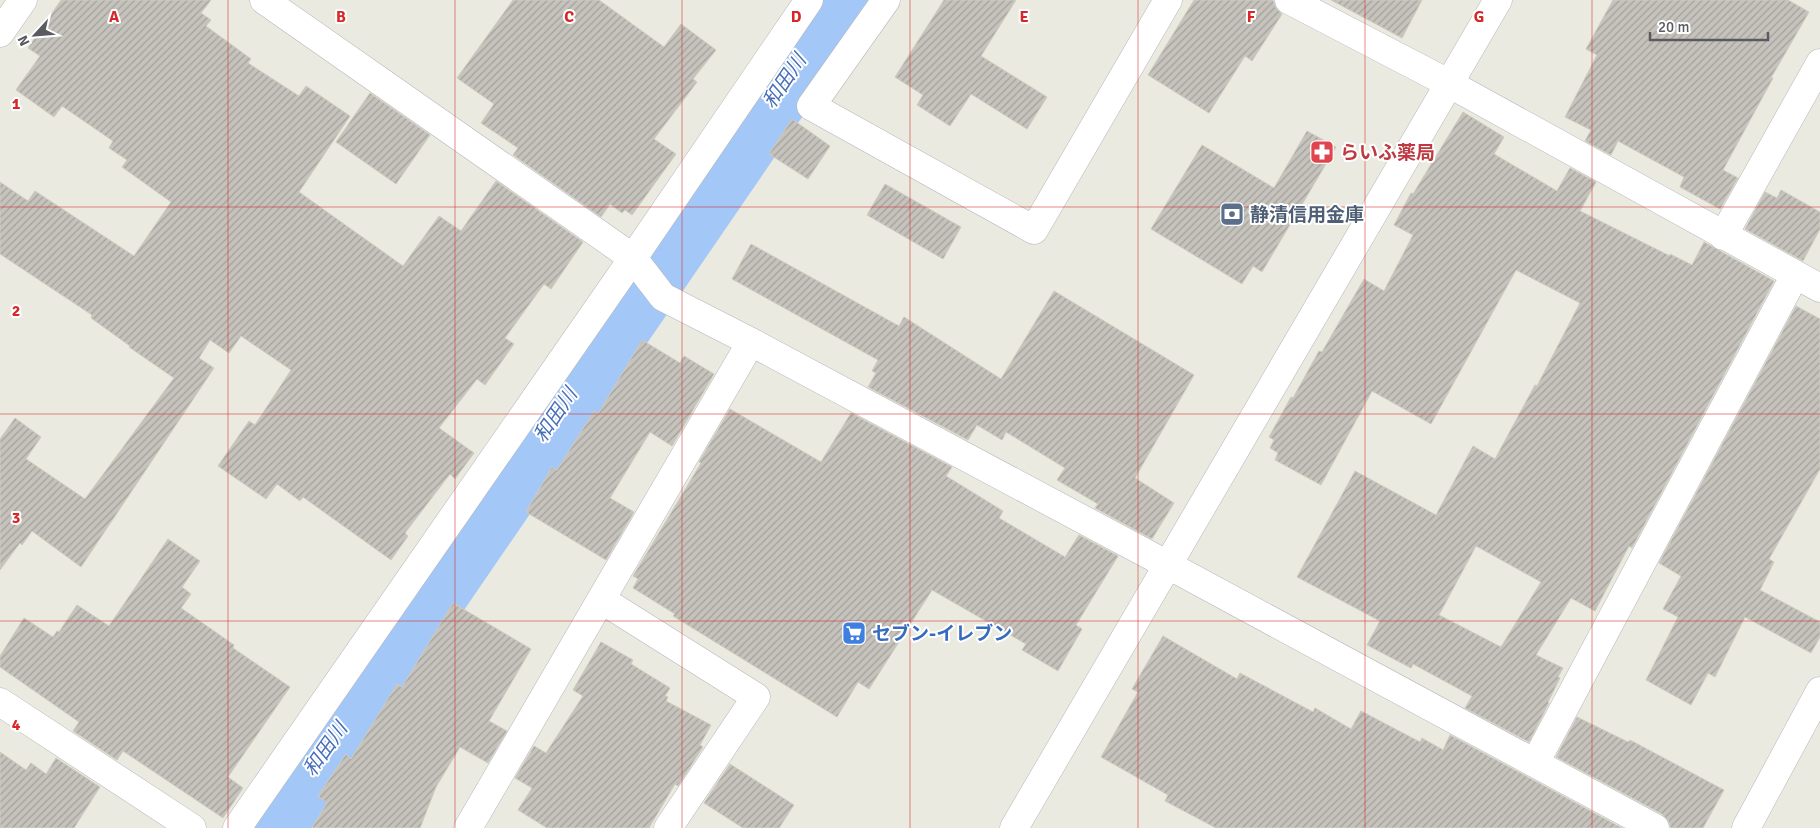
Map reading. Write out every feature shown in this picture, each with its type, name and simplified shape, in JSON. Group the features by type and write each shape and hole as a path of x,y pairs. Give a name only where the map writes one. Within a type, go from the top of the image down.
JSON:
{"street":[{"path":"0,33 23,0"},
{"path":"264,0 638,265 663,297 751,342 1168,565 1655,828"},
{"path":"237,828 638,265 809,0"},
{"path":"886,0 811,106 1034,230 1168,0"},
{"path":"1289,0 1450,84 1820,288"},
{"path":"1014,828 1498,0"},
{"path":"1723,236 1820,63"},
{"path":"1535,763 1795,275"},
{"path":"468,828 751,342"},
{"path":"602,600 756,697 668,828"},
{"path":"1746,828 1820,691"},
{"path":"0,702 192,828"}],"building":[{"path":"61,0 211,0 201,13 211,20 206,26 251,59 248,63 299,96 306,86 350,116 299,192 403,266 439,216 461,231 496,181 583,242 551,289 544,284 505,338 514,344 485,385 477,379 439,428 474,453 455,479 450,474 405,533 408,536 391,560 303,497 300,501 277,484 266,499 218,466 249,421 255,425 291,370 241,336 229,353 210,340 199,358 214,368 81,567 32,531 22,545 20,543 0,570 0,439 15,418 41,437 26,459 85,499 174,378 91,318 92,315 0,254 0,182 28,201 35,191 134,256 171,202 122,167 127,160 109,148 113,141 62,106 54,117 16,90 40,56 28,48"},
{"path":"513,0 599,0 664,47 681,24 716,50 693,79 697,82 654,139 676,154 632,215 625,210 622,213 610,204 601,217 513,155 518,148 481,123 494,104 457,78"},
{"path":"944,0 1016,0 981,56 1047,97 1027,129 971,94 950,126 917,105 923,95 895,77"},
{"path":"1194,0 1273,0 1276,8 1282,14 1252,61 1245,56 1209,113 1148,75"},
{"path":"1331,0 1422,0 1402,38"},
{"path":"1613,0 1788,0 1809,12 1771,78 1773,78 1723,170 1738,178 1720,209 1680,187 1684,177 1618,141 1611,155 1585,141 1591,130 1565,117 1597,55 1586,49"},
{"path":"370,93 430,135 396,184 336,142"},
{"path":"1463,112 1504,137 1494,154 1557,191 1570,168 1596,182 1580,211 1692,265 1704,242 1774,281 1632,548 1629,546 1595,611 1571,598 1536,655 1563,668 1549,703 1529,742 1465,708 1472,696 1413,664 1411,668 1367,645 1380,621 1297,577 1355,471 1436,515 1473,446 1495,459 1535,385 1537,386 1580,303 1516,270 1431,424 1372,391 1321,485 1275,460 1278,453 1270,448 1274,440 1269,437 1291,397 1293,398 1319,351 1322,352 1364,279 1384,291 1413,235 1394,225 1411,193 1413,194","holes":["1476,546 1541,582 1501,647 1439,615"]},
{"path":"792,119 830,146 808,179 769,154"},
{"path":"1307,131 1336,147 1262,272 1253,266 1242,284 1151,229 1202,145 1274,188"},
{"path":"885,184 961,227 943,259 867,215"},
{"path":"1781,190 1820,212 1820,229 1803,261 1745,229 1765,192 1777,198"},
{"path":"751,244 899,326 904,317 1001,379 1054,291 1194,375 1135,478 1174,503 1152,539 1095,508 1098,504 1057,480 1065,468 1006,432 1002,440 977,425 968,440 868,387 876,373 872,371 878,360 732,279"},
{"path":"1796,306 1820,319 1820,469 1769,559 1774,562 1760,590 1820,622 1820,637 1811,653 1745,617 1715,677 1708,673 1691,705 1646,680 1678,617 1663,609 1681,576 1659,563"},
{"path":"642,340 680,363 684,356 714,374 672,446 650,432 610,498 634,512 606,560 526,512 552,467 557,470 594,411 598,414"},
{"path":"730,409 821,462 851,413 952,467 946,476 1003,511 999,518 1065,557 1079,535 1118,556 1076,625 1082,629 1058,671 1022,650 1026,644 932,590 869,689 858,682 837,717 673,616 675,614 633,588 638,579 633,576 701,463 699,462"},
{"path":"168,539 200,561 182,587 191,594 181,608 234,645 233,648 290,687 228,777 243,788 223,818 123,751 117,760 73,731 79,722 0,667 0,656 24,618 53,637 57,631 59,632 77,605 109,626"},
{"path":"453,603 531,649 489,721 507,731 488,763 460,747 436,787 420,828 312,828 327,803 318,796 346,754 351,759 397,684 402,687"},
{"path":"1163,636 1237,679 1240,673 1313,712 1315,708 1351,729 1361,711 1420,742 1422,738 1443,750 1450,735 1622,828 1216,828 1165,801 1168,795 1101,757 1138,692 1132,689"},
{"path":"601,642 633,660 631,664 670,688 665,696 668,697 666,701 711,725 700,745 703,747 678,786 675,784 649,828 547,828 518,810 532,788 515,778 534,746 546,753 583,696 573,690"},
{"path":"1577,717 1628,742 1630,740 1724,790 1703,828 1671,828 1668,820 1662,814 1556,757"},
{"path":"0,752 26,770 31,763 46,774 56,758 100,787 74,828 0,828"},
{"path":"730,764 794,805 779,828 743,828 704,803"}],"waterway":[{"name":"和田川","path":"268,828 327,748 840,0"}],"place":[{"name":"らいふ薬局","path":"1322,152"},
{"name":"静清信用金庫","path":"1232,214"},
{"name":"セブン-イレブン","path":"854,633"}]}
